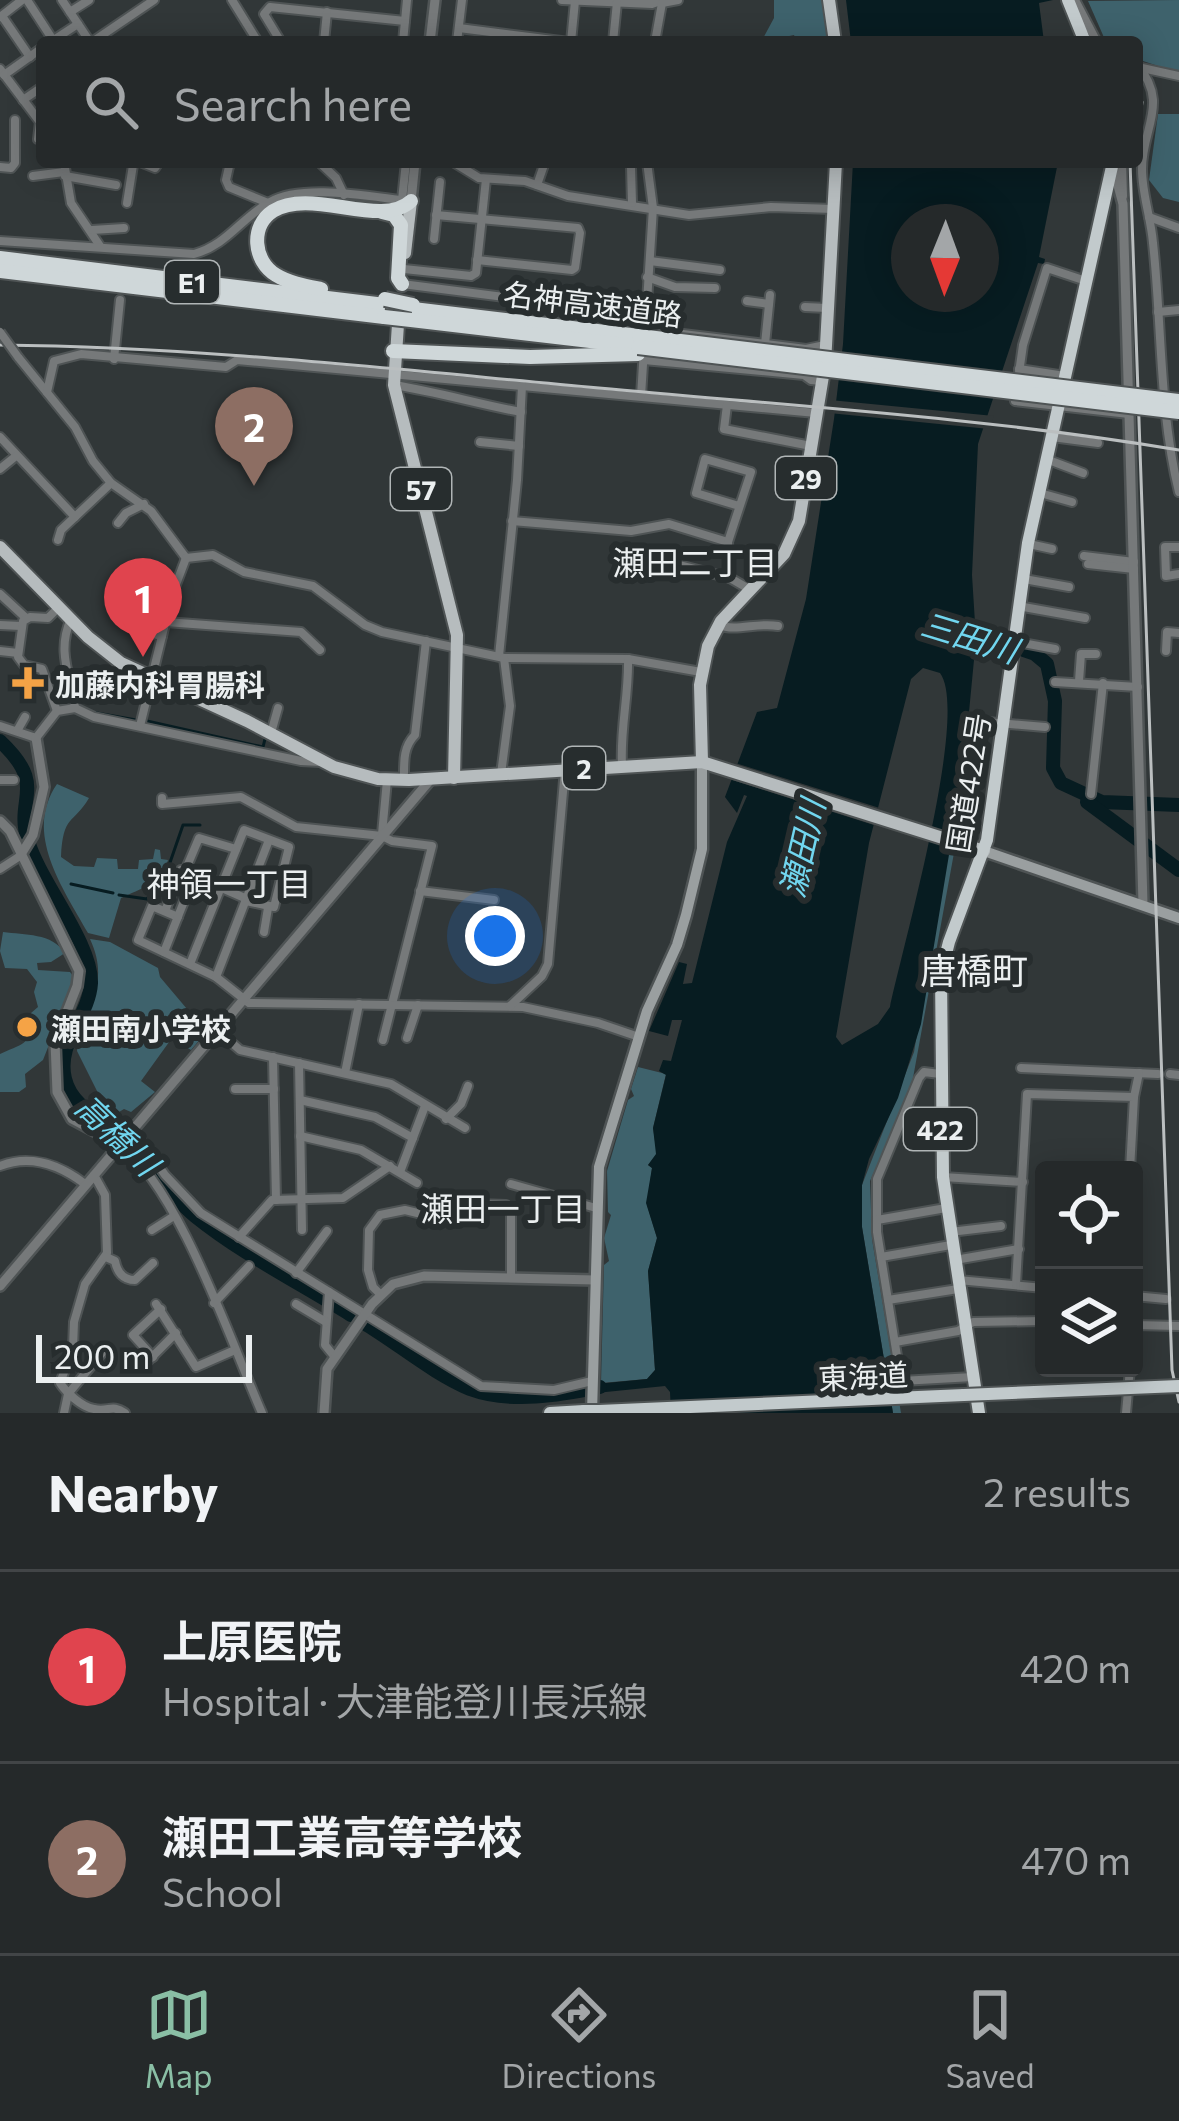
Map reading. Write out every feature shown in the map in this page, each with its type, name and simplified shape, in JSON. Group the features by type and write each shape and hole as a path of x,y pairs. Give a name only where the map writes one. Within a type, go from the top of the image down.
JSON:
{"highway":[{"path":"1071,0 1078,27 1086,36"},
{"name":"国道422号","path":"979,1413 970,1395 973,1377 943,1177 943,962 978,849 1038,492 1115,168"},
{"path":"384,307 289,281 266,267 257,247 264,220 288,205 403,208 406,200"},
{"path":"369,209 394,214 401,225 398,278 403,277"},
{"name":"名神高速道路","path":"0,258 642,341 1172,398"},
{"name":"名神高速道路","path":"0,271 384,307"},
{"name":"名神高速道路","path":"412,311 642,341"},
{"path":"393,350 530,357 642,341 779,364 1179,412"},
{"name":"東海道","path":"550,1413 1179,1386"},
{"path":"924,1396 925,1413"}],"main road":[{"path":"829,0 834,36"},
{"name":"29","path":"708,763 701,672 718,625 784,554 795,535 826,345 836,168"},
{"name":"57","path":"406,200 393,380 458,646 454,778"},
{"name":"2","path":"0,547 110,656 323,762 387,780 708,763 978,849"},
{"path":"591,1412 599,1167 650,1002 677,945 700,860 708,763"},
{"path":"978,849 1179,919"}],"street":[{"path":"2,15 10,0"},
{"path":"2,15 25,0 49,36"},
{"path":"62,0 87,36"},
{"path":"70,12 88,0"},
{"path":"100,36 154,0"},
{"path":"232,0 254,36"},
{"path":"404,36 407,0"},
{"path":"431,36 435,0"},
{"path":"458,36 462,0"},
{"path":"562,0 678,0"},
{"path":"1071,0 1088,36"},
{"path":"571,36 575,1"},
{"path":"656,36 662,1"},
{"path":"614,36 617,2"},
{"path":"277,36 264,14 282,3 405,21"},
{"path":"325,36 327,12"},
{"path":"2,15 29,57"},
{"path":"60,36 78,24"},
{"path":"459,28 522,36"},
{"path":"36,52 2,72 36,117"},
{"path":"1143,67 1179,76"},
{"path":"1143,75 1154,100 1143,161"},
{"path":"23,100 36,92"},
{"path":"0,167 11,168 15,163 15,120"},
{"path":"0,136 15,136"},
{"path":"127,203 133,168"},
{"path":"229,168 230,187 268,202"},
{"path":"325,168 344,195"},
{"path":"0,242 176,255 209,250 268,202 299,193 406,200 409,168"},
{"path":"462,168 486,179 537,185 568,196 695,215 715,209 834,209"},
{"path":"537,185 543,168"},
{"path":"631,168 632,203"},
{"path":"641,396 653,208 648,168"},
{"path":"1117,168 1123,204 1143,904"},
{"path":"1142,168 1172,398 1179,492"},
{"path":"64,170 71,203 100,246"},
{"path":"33,176 64,170 116,185"},
{"path":"403,277 425,272 476,273 486,179"},
{"path":"434,239 440,182"},
{"path":"436,215 563,226 578,228 580,233 572,270 477,260"},
{"path":"1149,217 1179,228"},
{"path":"90,230 124,229"},
{"path":"124,261 125,249"},
{"path":"650,261 720,270"},
{"path":"1086,281 1047,268 1015,401 1129,414"},
{"path":"424,286 425,272"},
{"path":"403,277 424,286 614,311 642,341 822,381"},
{"path":"646,277 689,291 712,290"},
{"path":"113,359 120,300"},
{"path":"747,301 770,300 765,344"},
{"path":"805,307 829,308"},
{"path":"1158,312 1179,310"},
{"path":"642,341 658,331 806,349 826,345"},
{"path":"0,332 111,483 144,504 186,558"},
{"path":"47,392 51,366 63,355 97,355 226,367 237,360 393,380 522,386 817,413"},
{"path":"1019,369 1065,376"},
{"path":"393,380 459,395 478,405 521,412"},
{"path":"501,774 510,706 502,657 522,386"},
{"path":"1172,398 1179,387"},
{"path":"727,405 724,429 811,446"},
{"path":"0,437 75,518"},
{"path":"1051,437 1098,443"},
{"path":"480,442 519,446"},
{"path":"0,469 16,456"},
{"path":"730,578 728,542 751,472 705,459 696,493 739,506"},
{"path":"1046,459 1083,473"},
{"path":"58,540 61,530 111,483"},
{"path":"1038,492 1072,502"},
{"path":"118,523 144,504"},
{"path":"512,521 631,531 669,524 728,542"},
{"path":"1028,543 1052,549"},
{"path":"1179,547 1165,547 1166,576 1179,574"},
{"path":"631,553 730,578 750,590"},
{"path":"186,558 213,555 256,575 313,586 371,628 502,657 628,659 701,672"},
{"path":"140,726 186,558"},
{"path":"1090,563 1134,566"},
{"path":"1022,579 1070,587"},
{"path":"0,594 24,622"},
{"path":"0,625 48,618 59,606"},
{"path":"1017,606 1085,618"},
{"path":"71,619 64,638 64,669 75,708"},
{"path":"24,622 18,652 24,665 43,669 57,711"},
{"path":"166,622 301,632 320,650"},
{"path":"718,625 778,626"},
{"path":"136,630 162,636"},
{"path":"1166,650 1167,632 1179,633"},
{"path":"404,780 404,754 415,735 427,640"},
{"path":"1012,646 1055,649"},
{"path":"0,651 18,652"},
{"path":"1078,682 1081,654 1096,653"},
{"path":"622,765 628,659"},
{"path":"1055,682 1138,687"},
{"path":"1091,794 1103,683"},
{"path":"0,869 22,854 33,835 44,780 36,737 57,711 75,708 94,717 323,762"},
{"path":"270,734 278,708"},
{"path":"17,730 25,717"},
{"path":"976,721 1046,727"},
{"path":"0,726 36,737"},
{"path":"509,1007 542,976 548,964 566,769"},
{"path":"0,1286 431,779"},
{"path":"0,780 14,780"},
{"path":"382,836 387,780"},
{"path":"162,798 162,804 182,804 241,797 300,828 432,846 383,1040"},
{"path":"0,820 10,831 79,971 55,1047 58,1098 72,1119 126,1137 191,1204 481,1386 554,1390 592,1386"},
{"path":"164,911 181,870 220,887 246,900 274,907 289,847 244,830 220,887 190,964"},
{"path":"164,952 199,838 236,849"},
{"path":"216,977 269,840"},
{"path":"420,891 494,900"},
{"path":"178,917 152,906 138,940 216,977 249,1003 509,1007 586,1020 639,1037"},
{"path":"264,932 268,908"},
{"path":"345,1073 359,1004"},
{"path":"407,1038 418,1005"},
{"path":"217,1030 240,1050 385,1082 465,1128"},
{"path":"273,1057 276,1200"},
{"path":"299,1063 302,1230"},
{"path":"1021,1068 1157,1074"},
{"path":"940,1074 924,1072 919,1078 877,1179 881,1257 902,1381 973,1377"},
{"path":"1130,1161 1139,1073"},
{"path":"446,1119 468,1086"},
{"path":"235,1089 274,1088"},
{"path":"1016,1284 1027,1094 1134,1097"},
{"path":"300,1100 375,1117 413,1138"},
{"path":"460,1104 472,1105"},
{"path":"400,1172 426,1106"},
{"path":"300,1136 361,1150 417,1183"},
{"path":"126,1137 174,1216 262,1413"},
{"path":"0,1166 33,1160 85,1184"},
{"path":"239,1237 263,1207 276,1200 343,1198 390,1166"},
{"path":"93,1174 105,1195 106,1257 85,1285 74,1322 73,1348 59,1375 62,1388 92,1409 116,1407 125,1413"},
{"path":"943,1177 1023,1182"},
{"path":"511,1184 596,1208"},
{"path":"380,1294 369,1278 369,1230 380,1215 396,1210 438,1218 476,1204 506,1205 511,1211 511,1278"},
{"path":"878,1220 946,1208"},
{"path":"152,1230 174,1216"},
{"path":"881,1257 1001,1226"},
{"path":"296,1273 327,1231"},
{"path":"953,1260 1019,1249"},
{"path":"106,1257 128,1280 135,1280 153,1263"},
{"path":"214,1304 249,1266"},
{"path":"324,1413 325,1374 334,1357 380,1294 408,1278 595,1280"},
{"path":"888,1300 957,1284 1035,1287"},
{"path":"329,1294 326,1349 334,1357"},
{"path":"1143,1297 1166,1299"},
{"path":"296,1304 327,1322"},
{"path":"176,1333 149,1360 133,1335 159,1307 176,1333 196,1367 235,1350"},
{"path":"895,1342 990,1321 1035,1321"},
{"path":"1143,1324 1179,1326"},
{"path":"64,1413 68,1394 102,1353"},
{"path":"1126,1413 1129,1377"},
{"path":"970,1395 1179,1386"}],"shaded area":[{"path":"774,0 823,0 827,36 764,36 774,18"},
{"path":"1179,0 1179,73 1143,61 1143,36 1103,36 1088,1"},
{"path":"1158,114 1179,114 1179,202 1163,198 1149,180"},
{"path":"57,784 89,798 64,833 61,857 74,866 94,867 97,858 117,859 118,869 138,869 139,860 153,859 155,849 160,850 161,859 168,860 156,880 121,898 109,938 88,933 50,860 44,822"},
{"path":"954,814 958,831 911,1089 870,1181 872,1239 901,1413 893,1413 862,1227 862,1185 914,1052"},
{"path":"3,932 37,936 60,946 65,953 51,962 37,963 38,970 70,972 75,979 43,1060 25,1074 26,1087 19,1092 0,1092 0,1054 27,1038 31,1013 38,1007 37,982 27,969 5,968 0,951"},
{"path":"90,939 110,942 158,968 202,1037 191,1050 172,1038 141,1081 155,1092 131,1112 119,1112 101,1099 77,1051 97,983"},
{"path":"638,1067 666,1074 653,1128 657,1154 648,1165 652,1168 647,1205 657,1238 648,1271 655,1370 647,1379 601,1383 604,1265 609,1261 604,1238 611,1215 607,1171 628,1100 634,1096 631,1089"}],"water":[{"path":"846,0 1053,0 1039,3 1043,36 850,36"},
{"name":"瀬田川","path":"853,168 1057,168 1039,257 1045,259 1044,264 1038,263 978,444 972,575 975,623 979,631 1003,641 1003,648 976,639 964,764 921,1024 898,1098 862,1185 862,1227 893,1413 671,1413 665,1386 596,1393 596,1384 647,1379 655,1370 648,1271 657,1238 646,1203 652,1168 648,1165 656,1154 653,1128 666,1075 659,1071 663,1060 671,1061 682,1020 672,1020 668,1036 649,1031 679,962 687,964 683,984 692,983 727,842 747,796 737,813 725,797 757,712 777,708 806,599 843,344","holes":["923,668 940,673 947,696 941,781 890,1007 878,1024 842,1045 836,1037 869,843 911,679"]}],"pier":[{"path":"830,400 994,416 989,429 829,413"},
{"path":"732,762 886,810 880,827 726,778"}],"waterway":[{"name":"三田川","path":"986,637 1035,654 1047,664 1055,701 1053,768 1061,783 1102,802 1179,805"},
{"path":"91,712 136,720"},
{"path":"147,721 263,747 265,739"},
{"name":"高橋川","path":"0,741 27,781 25,826 34,857 89,967 89,995 65,1053 69,1090 83,1107 131,1139 195,1216 351,1315"},
{"path":"1087,802 1179,870"},
{"path":"119,895 147,899 166,874 183,825 200,825"},
{"path":"71,884 113,893"},
{"name":"高橋川","path":"367,1325 443,1375 485,1394 535,1397 600,1387"}],"railway":[{"path":"1130,168 1172,1370 1179,1402"},
{"path":"0,345 150,350 375,367 962,421 1179,450"}],"place":[{"name":"瀬田工業高等学校","path":"254,486"},
{"name":"上原医院","path":"143,657"},
{"name":"加藤内科胃腸科","path":"28,683"},
{"name":"瀬田南小学校","path":"27,1027"}],"district":[{"name":"瀬田二丁目","path":"695,561"},
{"name":"神領一丁目","path":"229,882"},
{"name":"唐橋町","path":"974,969"},
{"name":"瀬田一丁目","path":"503,1207"}]}
